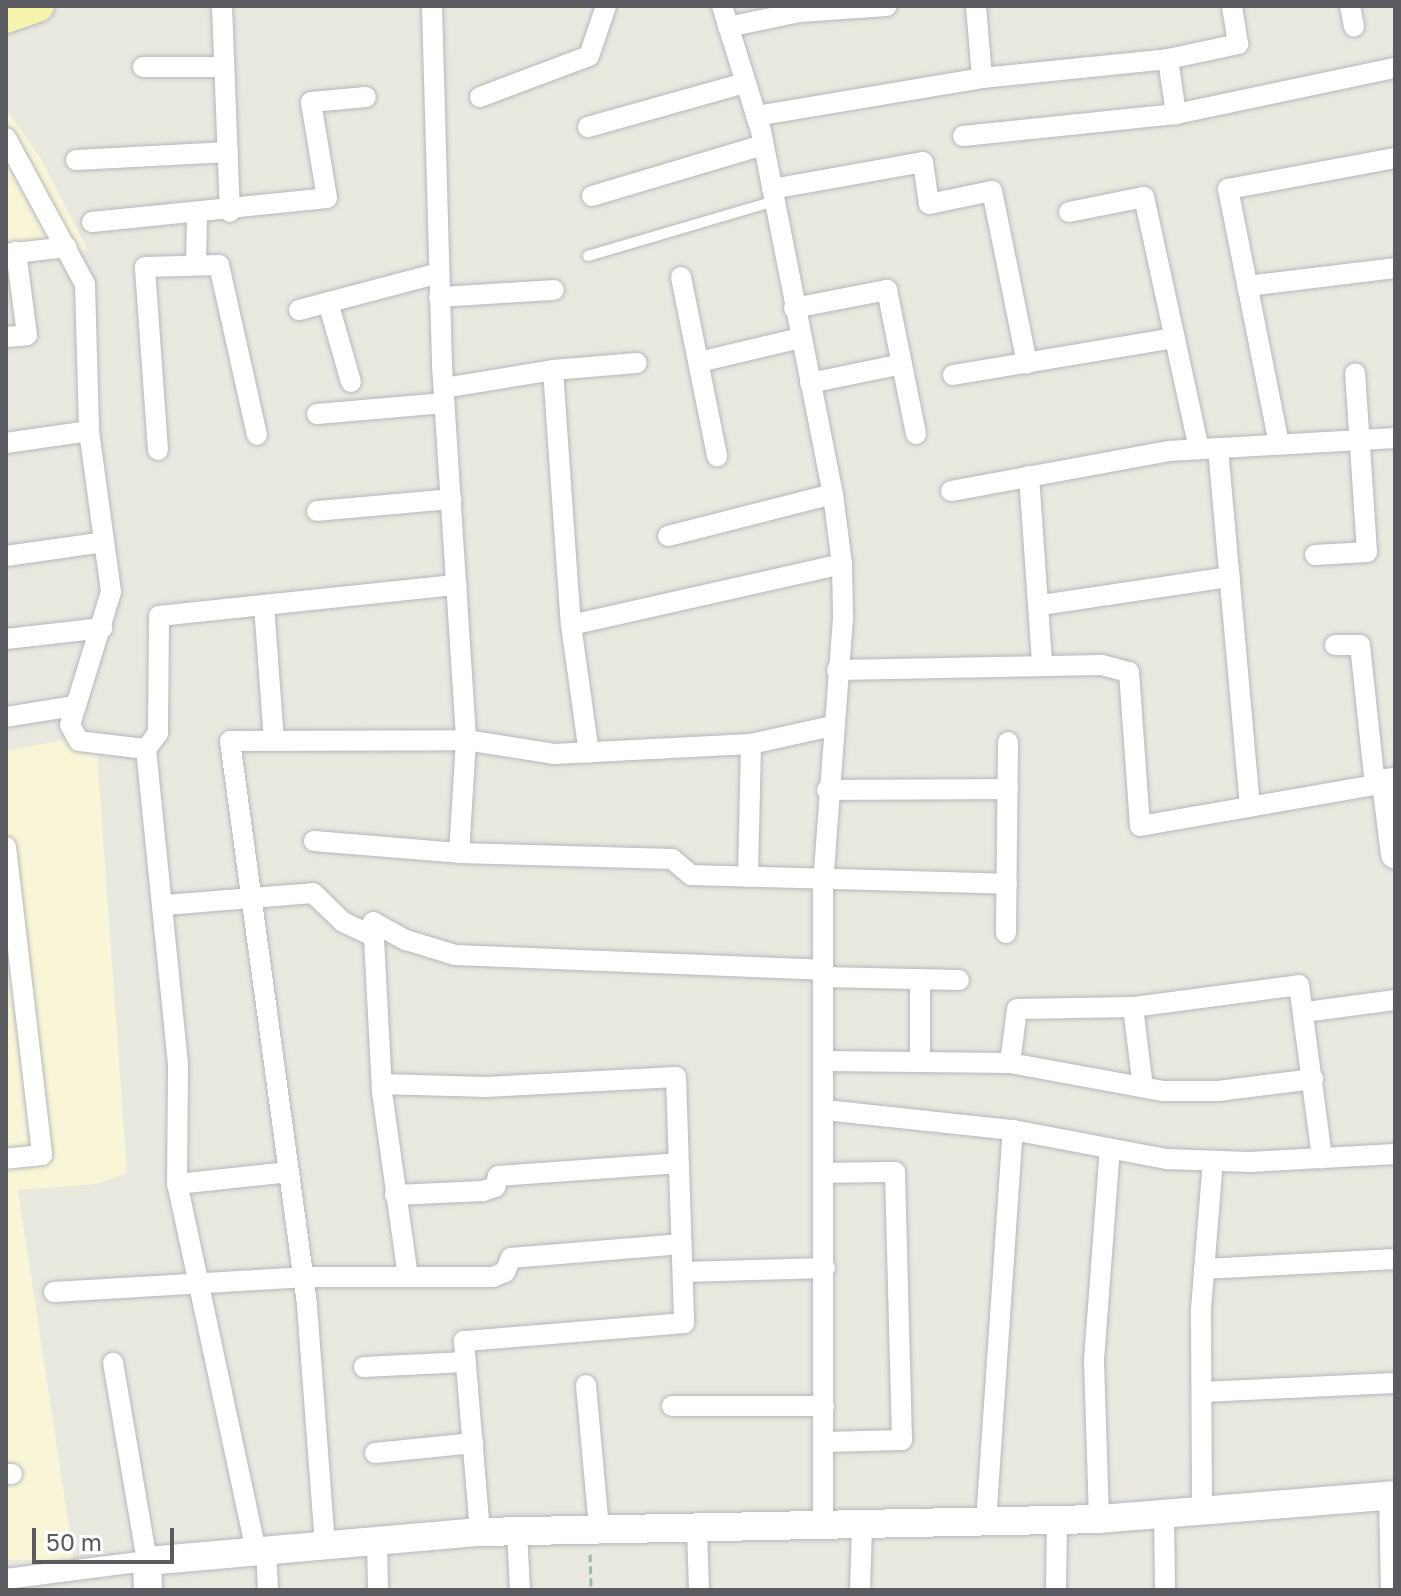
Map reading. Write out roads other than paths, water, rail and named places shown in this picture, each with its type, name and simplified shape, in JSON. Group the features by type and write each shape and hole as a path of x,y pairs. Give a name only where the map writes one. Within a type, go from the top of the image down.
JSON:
{"main road":[{"path":"6,17 38,6"}],"street":[{"path":"222,6 230,212"},
{"path":"432,6 439,297 466,740 459,853"},
{"path":"480,97 589,56 606,6"},
{"path":"722,6 763,145 833,494 842,564 823,881 823,1526"},
{"path":"728,27 799,12 887,6"},
{"path":"976,6 982,78"},
{"path":"756,116 982,78 1168,59 1238,44 1232,6"},
{"path":"1350,6 1354,27"},
{"path":"1168,59 1176,114"},
{"path":"143,67 224,67"},
{"path":"963,136 1176,114 1395,68"},
{"path":"588,127 745,83"},
{"path":"92,222 197,216 327,198 311,102 366,97"},
{"path":"6,138 85,284 89,431 111,592 102,628 73,706 70,725 79,741 146,749"},
{"path":"592,196 763,145"},
{"path":"76,160 228,152"},
{"path":"1279,444 1228,189 1395,158"},
{"path":"773,195 923,162 929,204 992,191 1027,363"},
{"path":"1069,212 1144,197 1175,338 1208,448 1230,577 1250,807"},
{"path":"196,264 197,216"},
{"path":"6,337 27,335 11,253 67,247"},
{"path":"158,450 145,267 219,265 257,435"},
{"path":"1247,286 1395,268"},
{"path":"299,310 439,273"},
{"path":"681,277 717,456"},
{"path":"439,297 554,290"},
{"path":"794,308 887,290 916,434"},
{"path":"328,302 351,382"},
{"path":"699,362 800,338"},
{"path":"953,375 1175,338"},
{"path":"317,414 444,396 553,370 637,363"},
{"path":"810,383 902,364"},
{"path":"553,370 571,625 589,753"},
{"path":"1315,555 1367,552 1362,439 1355,373"},
{"path":"6,443 89,431"},
{"path":"951,491 1208,448 1395,438"},
{"path":"1029,476 1042,605 1042,664"},
{"path":"668,536 833,494"},
{"path":"317,511 451,499"},
{"path":"6,556 104,542"},
{"path":"571,625 842,564"},
{"path":"1042,605 1230,577"},
{"path":"268,1590 177,1184 178,1064 165,905 146,749 158,733 159,616 456,585"},
{"path":"264,605 274,741"},
{"path":"6,639 102,628"},
{"path":"1335,645 1360,645 1395,854"},
{"path":"837,670 1042,664 1102,665 1129,672 1140,826 1385,783"},
{"path":"6,717 73,706"},
{"path":"325,1545 303,1277 230,741 466,740 554,754 751,744 832,726"},
{"path":"1006,933 1008,742"},
{"path":"748,877 751,744"},
{"path":"827,790 1008,789"},
{"path":"314,841 459,853 672,859 691,875 1007,884"},
{"path":"6,847 42,1155 6,1159"},
{"path":"165,905 313,893 343,922 371,935"},
{"path":"408,1277 382,1084 371,935 373,922 455,955 959,980"},
{"path":"920,979 920,1062"},
{"path":"1010,1063 1017,1009 1133,1007 1299,985 1322,1158"},
{"path":"1305,1012 1395,1000"},
{"path":"1133,1007 1143,1087"},
{"path":"824,1061 1010,1063 1143,1087 1218,1091 1313,1079"},
{"path":"382,1084 486,1087 676,1077 684,1323 464,1341 480,1532"},
{"path":"825,1110 1013,1130 1110,1149 1213,1161 1395,1154"},
{"path":"986,1522 1013,1130"},
{"path":"1099,1519 1094,1360 1110,1149"},
{"path":"1202,1511 1204,1269 1213,1161"},
{"path":"395,1195 483,1191 495,1187 498,1176 679,1163"},
{"path":"177,1184 289,1172"},
{"path":"824,1442 902,1440 895,1172 825,1173"},
{"path":"54,1292 199,1286 303,1277 493,1277 505,1272 511,1258 681,1244"},
{"path":"1204,1269 1395,1259"},
{"path":"683,1272 825,1268"},
{"path":"364,1367 465,1362"},
{"path":"113,1363 147,1561 148,1590"},
{"path":"1202,1392 1395,1383"},
{"path":"586,1385 594,1530"},
{"path":"672,1406 824,1406"},
{"path":"375,1453 473,1443"},
{"path":"6,1579 147,1561 480,1532 1099,1519 1392,1496 1391,1590"},
{"path":"1164,1514 1165,1590"},
{"path":"1056,1590 1057,1520"},
{"path":"860,1590 862,1525"},
{"path":"697,1528 699,1590"},
{"path":"517,1531 520,1590"},
{"path":"377,1541 378,1590"}],"lane":[{"path":"588,256 773,195"}]}
